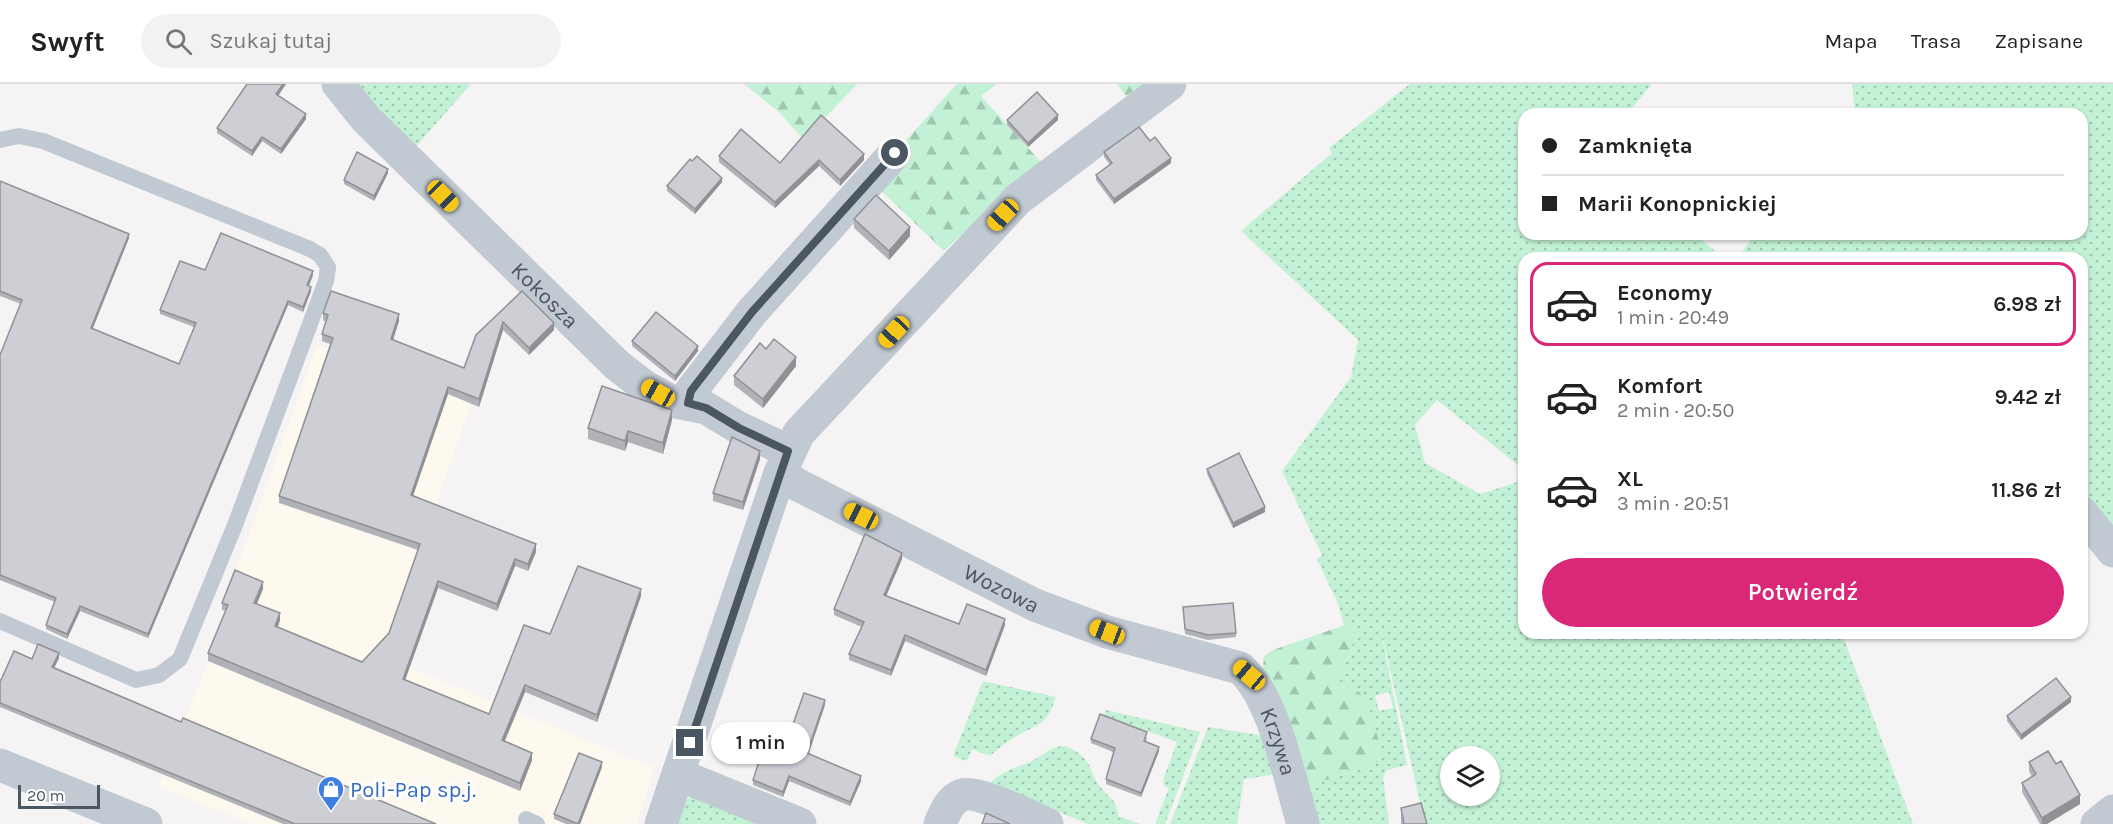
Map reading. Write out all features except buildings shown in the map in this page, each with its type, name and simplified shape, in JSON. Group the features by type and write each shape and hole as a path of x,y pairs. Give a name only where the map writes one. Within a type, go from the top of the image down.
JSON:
{"street":[{"name":"Kokosza","path":"338,84 366,119 617,365 644,386 671,401 706,408 739,428 784,462"},
{"path":"661,824 784,462 799,433 1018,199 1170,84"},
{"path":"688,403 691,391 752,312 895,153"},
{"name":"Wozowa","path":"784,462 798,485 1035,604 1107,632 1240,668"},
{"path":"2088,520 2113,551"},
{"name":"Krzywa","path":"1240,668 1249,675 1264,699 1303,824"},
{"path":"0,765 146,824"},
{"path":"679,775 800,824"},
{"path":"940,824 947,807 956,798 973,794 1047,824"},
{"path":"2097,824 2113,811"}],"lane":[{"path":"0,140 19,136 44,141 310,249 320,255 328,267 326,281 235,525 180,659 159,675 136,680 0,621"}],"shaded area":[{"path":"317,346 471,403 383,657 649,766 654,765 637,824 252,824 158,786 228,613 222,610"}],"green space":[{"path":"344,84 471,84 411,152"},
{"path":"744,84 857,84 804,140 779,112"},
{"path":"957,84 997,84 981,96 1041,162 944,251 870,180"},
{"path":"1117,84 1144,84 1126,96"},
{"path":"1410,84 1652,84 1632,108 1518,108 1518,240 1702,240 1716,252 1518,252 1518,465 1437,400 1415,425 1425,463 1480,494 1518,482 1518,639 1844,639 1913,824 1425,824 1380,625 1407,765 1387,770 1383,777 1389,824 1315,824 1302,788 1372,765 1358,691 1342,685 1338,679 1352,648 1348,624 1344,626 1339,606 1317,559 1322,555 1282,471 1351,377 1358,340 1241,231 1332,153 1329,148","holes":["1389,692 1393,708 1379,711 1375,696"]},
{"path":"1852,84 2113,84 2113,531 2088,501 2088,252 1742,252 1751,240 2088,240 2088,108 1854,108"},
{"path":"1348,624 1354,630 1354,639 1351,652 1338,679 1359,692 1367,703 1382,752 1381,759 1372,765 1302,788 1262,678 1264,656 1273,650"},
{"path":"983,681 1056,697 1042,722 1010,740 990,756 972,749 967,761 953,756"},
{"path":"1106,710 1200,732 1165,824 1155,824 1169,788 1164,786 1163,780 1177,742 1104,715"},
{"path":"1208,727 1266,736 1277,774 1244,779 1237,824 1170,824"},
{"path":"1065,746 1086,761 1097,783 1115,804 1118,816 1140,824 1088,824 990,783 1007,771 1032,761 1049,750"},
{"path":"694,795 764,824 676,824 686,800"}],"place":[{"name":"Poli-Pap sp.j.","path":"331,812"}],"route":[{"path":"690,743 788,451 739,428 706,408 688,403 691,391 752,312 895,153"}]}
